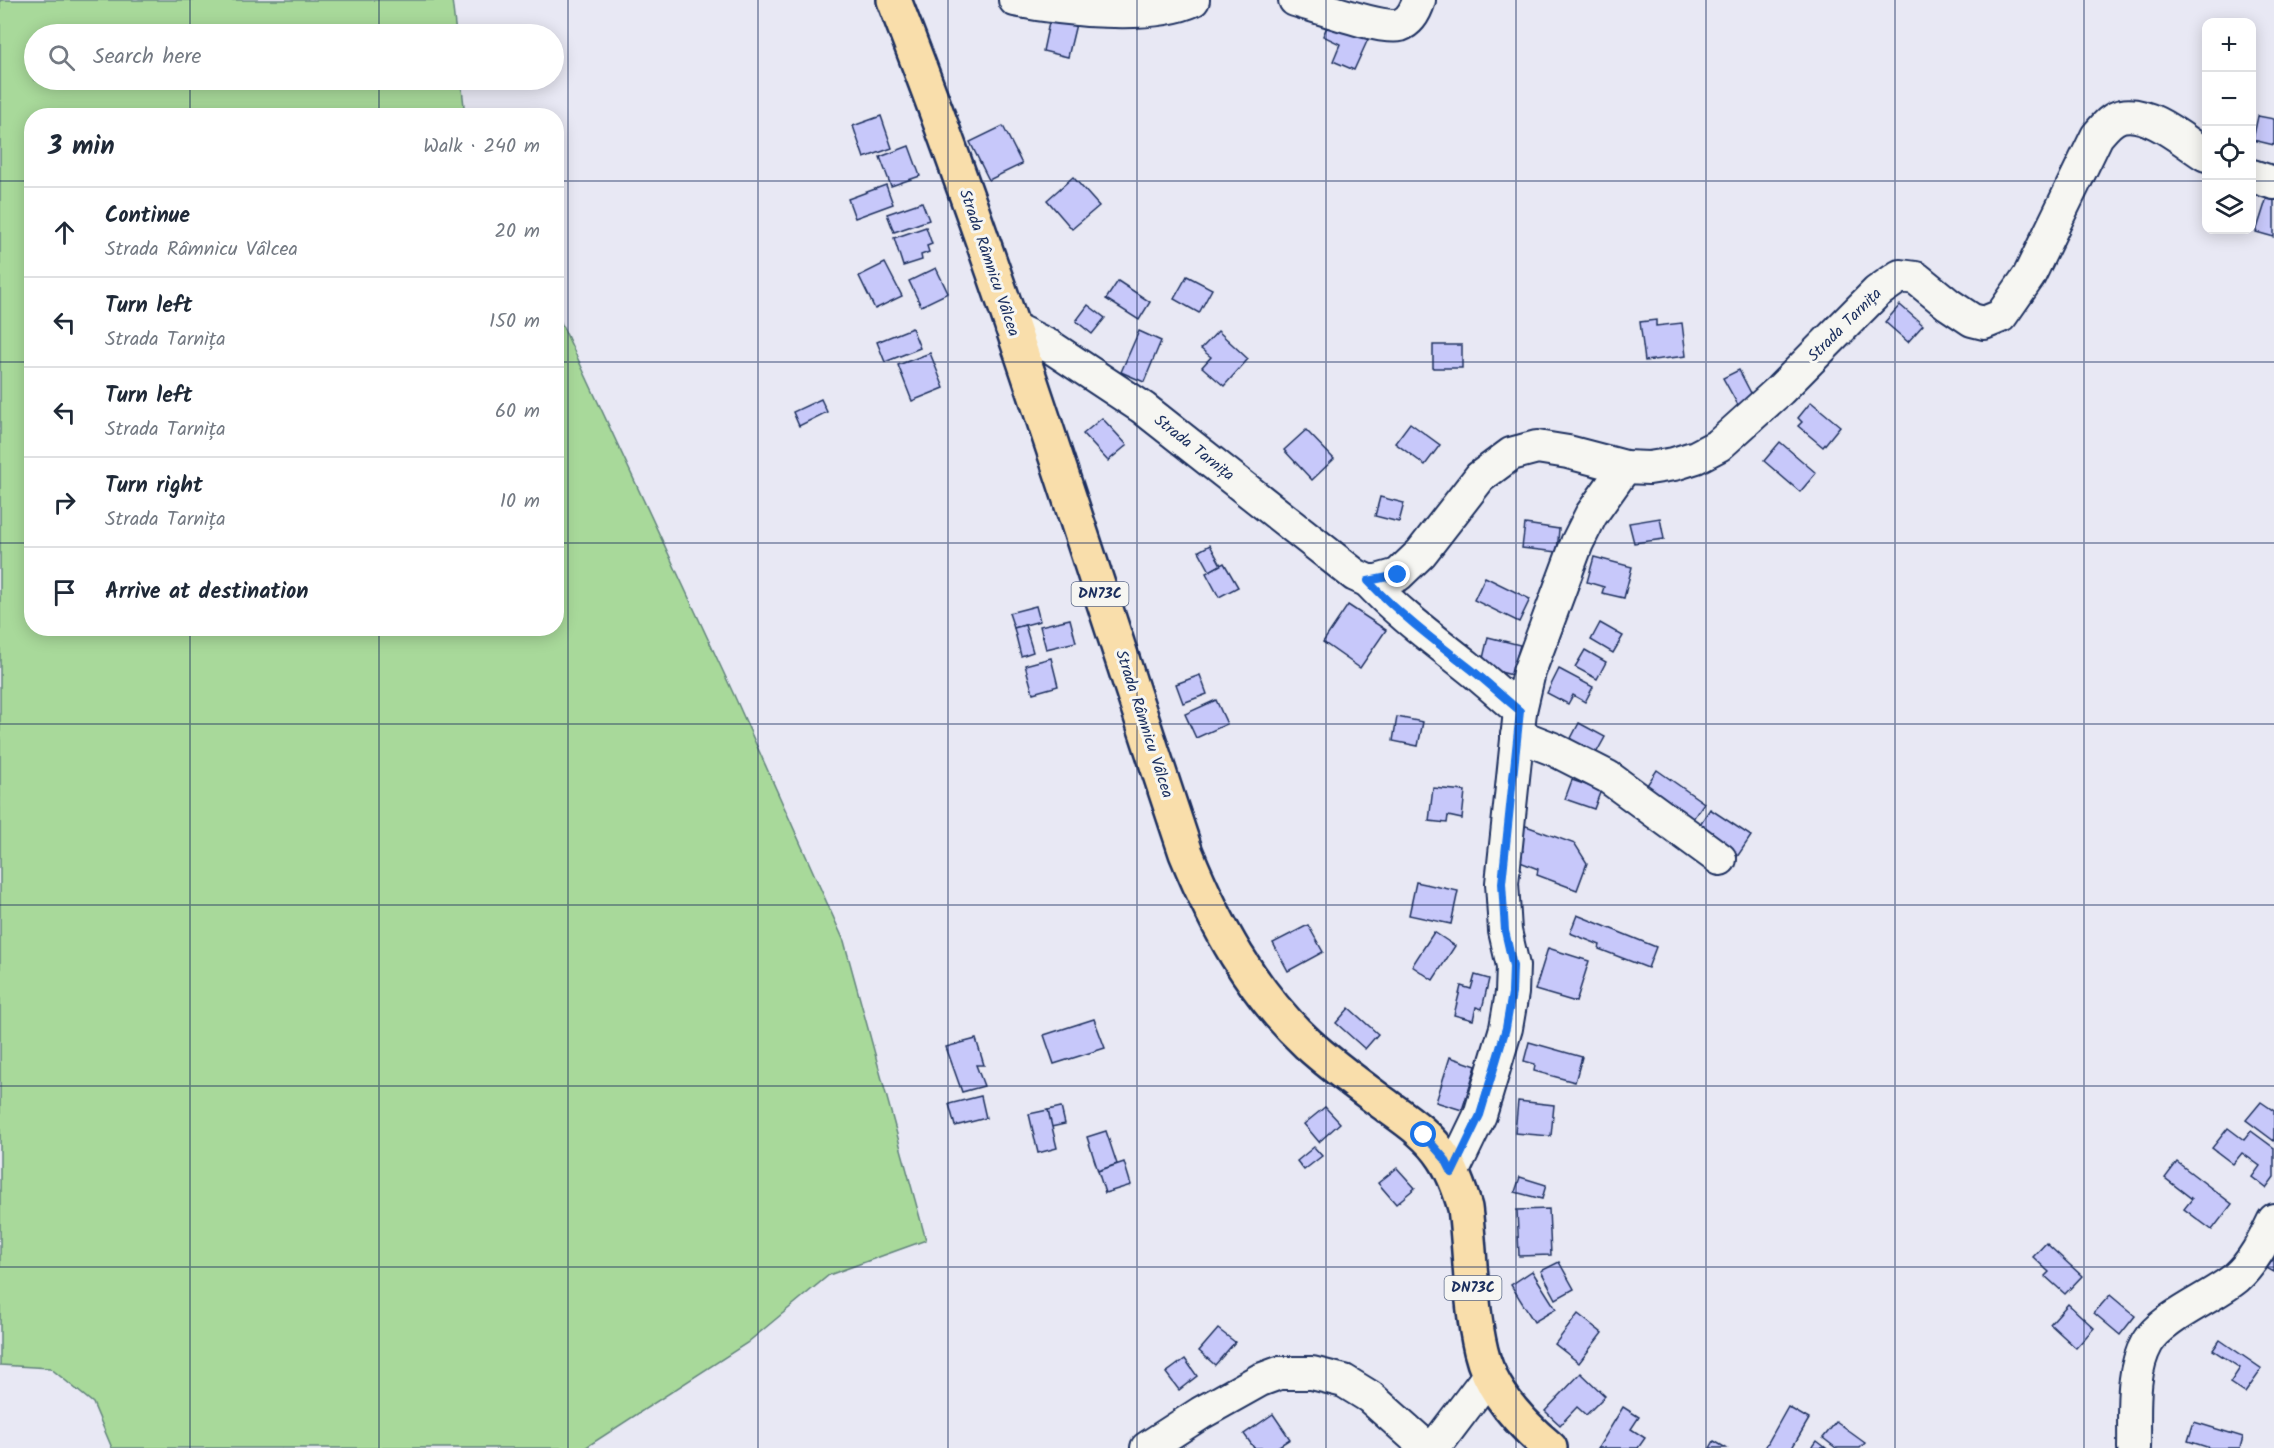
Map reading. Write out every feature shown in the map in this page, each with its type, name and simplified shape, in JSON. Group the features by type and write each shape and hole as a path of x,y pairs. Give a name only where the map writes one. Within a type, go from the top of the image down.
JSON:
{"main road":[{"name":"Strada Râmnicu Vâlcea","path":"894,0 1012,328 1186,852 1220,929 1246,972 1282,1018 1308,1044 1424,1135 1445,1159 1465,1209 1481,1353 1490,1374 1514,1412 1529,1430 1550,1448"}],"street":[{"path":"1015,0 1075,9 1132,11 1172,6 1193,0"},
{"path":"1295,0 1382,25 1400,25 1416,12 1419,0"},
{"name":"Strada Tarnița","path":"1368,581 1398,575 1421,553 1480,477 1511,454 1537,447 1568,452 1625,468 1649,468 1674,464 1719,445 1780,390 1877,292 1900,276 1916,278 1972,320 1984,323 2001,316 2029,276 2097,136 2114,119 2134,115 2154,121 2202,152"},
{"path":"2256,177 2274,183"},
{"name":"Strada Tarnița","path":"1012,328 1051,346 1143,408 1355,576 1368,581 1409,621 1469,667 1519,723 1553,749 1608,777 1720,859"},
{"path":"1452,1173 1480,1115 1506,1028 1512,993 1513,966 1505,931 1502,883 1519,723 1529,672 1577,543 1591,515 1625,468"},
{"path":"2134,1448 2138,1370 2147,1343 2161,1328 2236,1277 2252,1260 2274,1220"},
{"path":"1147,1448 1201,1413 1260,1380 1279,1373 1312,1373 1344,1381 1370,1397 1427,1448"},
{"path":"1434,1448 1490,1374"}],"green space":[{"path":"0,0 452,0 455,24 24,24 24,90 462,90 464,108 24,108 24,636 564,636 564,329 734,695 844,941 926,1240 829,1275 747,1343 585,1448 112,1448 93,1403 50,1368 0,1365"}],"building":[{"path":"1050,18 1076,24 1068,57 1043,51"},
{"path":"1330,20 1369,37 1354,70 1333,61 1340,44 1323,36"},
{"path":"881,116 892,148 864,158 853,126"},
{"path":"2258,116 2274,119 2274,145 2256,141"},
{"path":"1003,126 1022,164 989,180 970,142"},
{"path":"909,146 920,176 891,186 880,157"},
{"path":"1073,177 1099,206 1072,229 1047,200"},
{"path":"886,185 893,204 855,218 848,199"},
{"path":"2268,194 2274,196 2274,237 2256,232"},
{"path":"922,202 929,220 894,232 887,214"},
{"path":"926,227 932,244 927,246 929,252 921,255 922,260 903,266 894,238"},
{"path":"885,263 902,296 875,309 859,276"},
{"path":"936,268 948,293 921,306 909,281"},
{"path":"1187,276 1212,289 1199,313 1174,299"},
{"path":"1118,281 1150,302 1139,320 1106,299"},
{"path":"1088,305 1105,318 1092,334 1076,321"},
{"path":"1900,305 1923,325 1908,342 1885,322"},
{"path":"1656,320 1656,326 1682,323 1686,356 1645,361 1640,322"},
{"path":"912,328 920,348 885,362 877,342"},
{"path":"1139,331 1161,341 1144,382 1121,372"},
{"path":"1218,331 1248,359 1224,386 1202,367 1211,357 1201,349"},
{"path":"1433,345 1462,345 1462,368 1433,368"},
{"path":"930,353 944,388 912,401 898,365"},
{"path":"1739,370 1753,397 1738,405 1723,378"},
{"path":"821,399 827,412 799,426 793,412"},
{"path":"1811,402 1840,426 1823,447 1798,426 1802,422 1798,418"},
{"path":"1102,418 1127,445 1108,461 1083,434"},
{"path":"1410,423 1440,445 1425,465 1395,443"},
{"path":"1306,430 1334,459 1312,480 1284,450"},
{"path":"1780,442 1816,473 1800,492 1764,461"},
{"path":"1380,497 1404,503 1399,522 1375,516"},
{"path":"1660,518 1664,539 1634,543 1629,523"},
{"path":"1525,524 1559,529 1557,552 1522,548"},
{"path":"1210,545 1221,565 1210,571 1199,551"},
{"path":"1594,557 1632,567 1624,598 1602,593 1604,587 1587,582"},
{"path":"1224,563 1238,587 1219,597 1206,573"},
{"path":"1485,577 1530,599 1519,622 1474,600"},
{"path":"1348,605 1386,630 1360,668 1323,642"},
{"path":"1036,606 1040,621 1014,628 1009,613"},
{"path":"1070,619 1076,642 1046,649 1040,626"},
{"path":"1600,623 1623,636 1613,653 1591,640"},
{"path":"1025,625 1033,652 1021,656 1014,628"},
{"path":"1488,637 1520,645 1512,675 1481,667"},
{"path":"1585,650 1606,662 1597,679 1575,667"},
{"path":"1051,658 1058,686 1033,693 1025,665"},
{"path":"1559,669 1593,687 1585,702 1573,695 1568,704 1547,693"},
{"path":"1200,675 1207,694 1183,703 1176,684"},
{"path":"1216,700 1227,724 1196,738 1185,714"},
{"path":"1397,717 1423,722 1418,746 1393,741"},
{"path":"1579,723 1605,737 1594,757 1568,744"},
{"path":"1657,770 1704,803 1690,823 1643,791"},
{"path":"1572,780 1601,790 1594,809 1565,799"},
{"path":"1433,788 1465,791 1462,819 1448,816 1447,823 1429,821"},
{"path":"1710,809 1751,836 1737,857 1696,830"},
{"path":"1518,823 1575,844 1587,863 1577,890 1537,875 1538,869 1520,862 1523,851 1511,846"},
{"path":"1416,882 1458,891 1451,924 1409,915"},
{"path":"1577,915 1656,947 1648,968 1599,949 1600,945 1570,933"},
{"path":"1308,925 1323,952 1288,971 1273,943"},
{"path":"1434,932 1455,946 1433,980 1412,966"},
{"path":"1548,948 1589,961 1576,1002 1535,990"},
{"path":"1475,975 1489,979 1482,1009 1476,1007 1473,1020 1454,1015 1461,986 1471,989"},
{"path":"1349,1008 1378,1034 1365,1049 1336,1023"},
{"path":"1094,1019 1105,1048 1054,1064 1044,1035"},
{"path":"976,1039 984,1065 976,1065 984,1086 962,1092 946,1047"},
{"path":"1529,1042 1582,1057 1575,1082 1534,1071 1535,1064 1524,1061"},
{"path":"1450,1057 1476,1066 1462,1110 1436,1102"},
{"path":"981,1096 986,1118 955,1126 949,1104"},
{"path":"1518,1101 1554,1105 1551,1136 1515,1133"},
{"path":"2261,1102 2274,1111 2274,1141 2246,1120"},
{"path":"1061,1107 1065,1124 1051,1127 1048,1110"},
{"path":"1325,1107 1340,1123 1319,1142 1304,1124"},
{"path":"1048,1110 1057,1148 1038,1153 1029,1114"},
{"path":"2228,1128 2244,1140 2251,1131 2274,1148 2274,1177 2266,1188 2252,1177 2260,1166 2242,1153 2233,1164 2212,1148"},
{"path":"1106,1131 1117,1164 1098,1171 1087,1137"},
{"path":"1314,1147 1322,1156 1304,1170 1297,1161"},
{"path":"1124,1162 1131,1185 1105,1193 1098,1171"},
{"path":"2177,1162 2232,1204 2212,1230 2184,1209 2192,1199 2165,1178"},
{"path":"1397,1168 1415,1188 1396,1204 1378,1183"},
{"path":"1520,1177 1546,1185 1542,1199 1515,1192"},
{"path":"1549,1209 1551,1255 1519,1256 1517,1210"},
{"path":"2046,1243 2082,1276 2065,1294 2045,1276 2049,1272 2033,1257"},
{"path":"2274,1249 2274,1272 2263,1266"},
{"path":"1559,1262 1574,1289 1556,1299 1541,1271"},
{"path":"1532,1271 1556,1309 1534,1322 1511,1285"},
{"path":"2110,1295 2135,1316 2120,1335 2094,1313"},
{"path":"2068,1304 2094,1328 2076,1348 2050,1324"},
{"path":"1578,1314 1602,1333 1579,1363 1555,1344"},
{"path":"1218,1329 1235,1342 1215,1365 1199,1351"},
{"path":"2220,1340 2262,1369 2245,1393 2230,1383 2240,1368 2213,1350"},
{"path":"1185,1359 1197,1376 1179,1390 1166,1373"},
{"path":"1581,1373 1605,1396 1586,1415 1577,1407 1560,1425 1545,1411"},
{"path":"1623,1407 1639,1417 1631,1429 1645,1438 1638,1448 1598,1448"},
{"path":"1788,1407 1809,1419 1792,1448 1765,1448"},
{"path":"1273,1414 1290,1439 1276,1448 1254,1448 1244,1434"},
{"path":"1836,1422 1865,1443 1860,1448 1836,1448 1823,1438"},
{"path":"2194,1422 2243,1437 2240,1448 2210,1448 2188,1441"},
{"path":"1714,1441 1726,1448 1710,1448"},
{"path":"1817,1441 1826,1448 1812,1448"}],"route":[{"path":"1398,575 1368,581 1418,629 1469,667 1520,711 1502,883 1505,931 1513,966 1512,993 1506,1028 1480,1115 1452,1173 1445,1159 1424,1135"}]}
